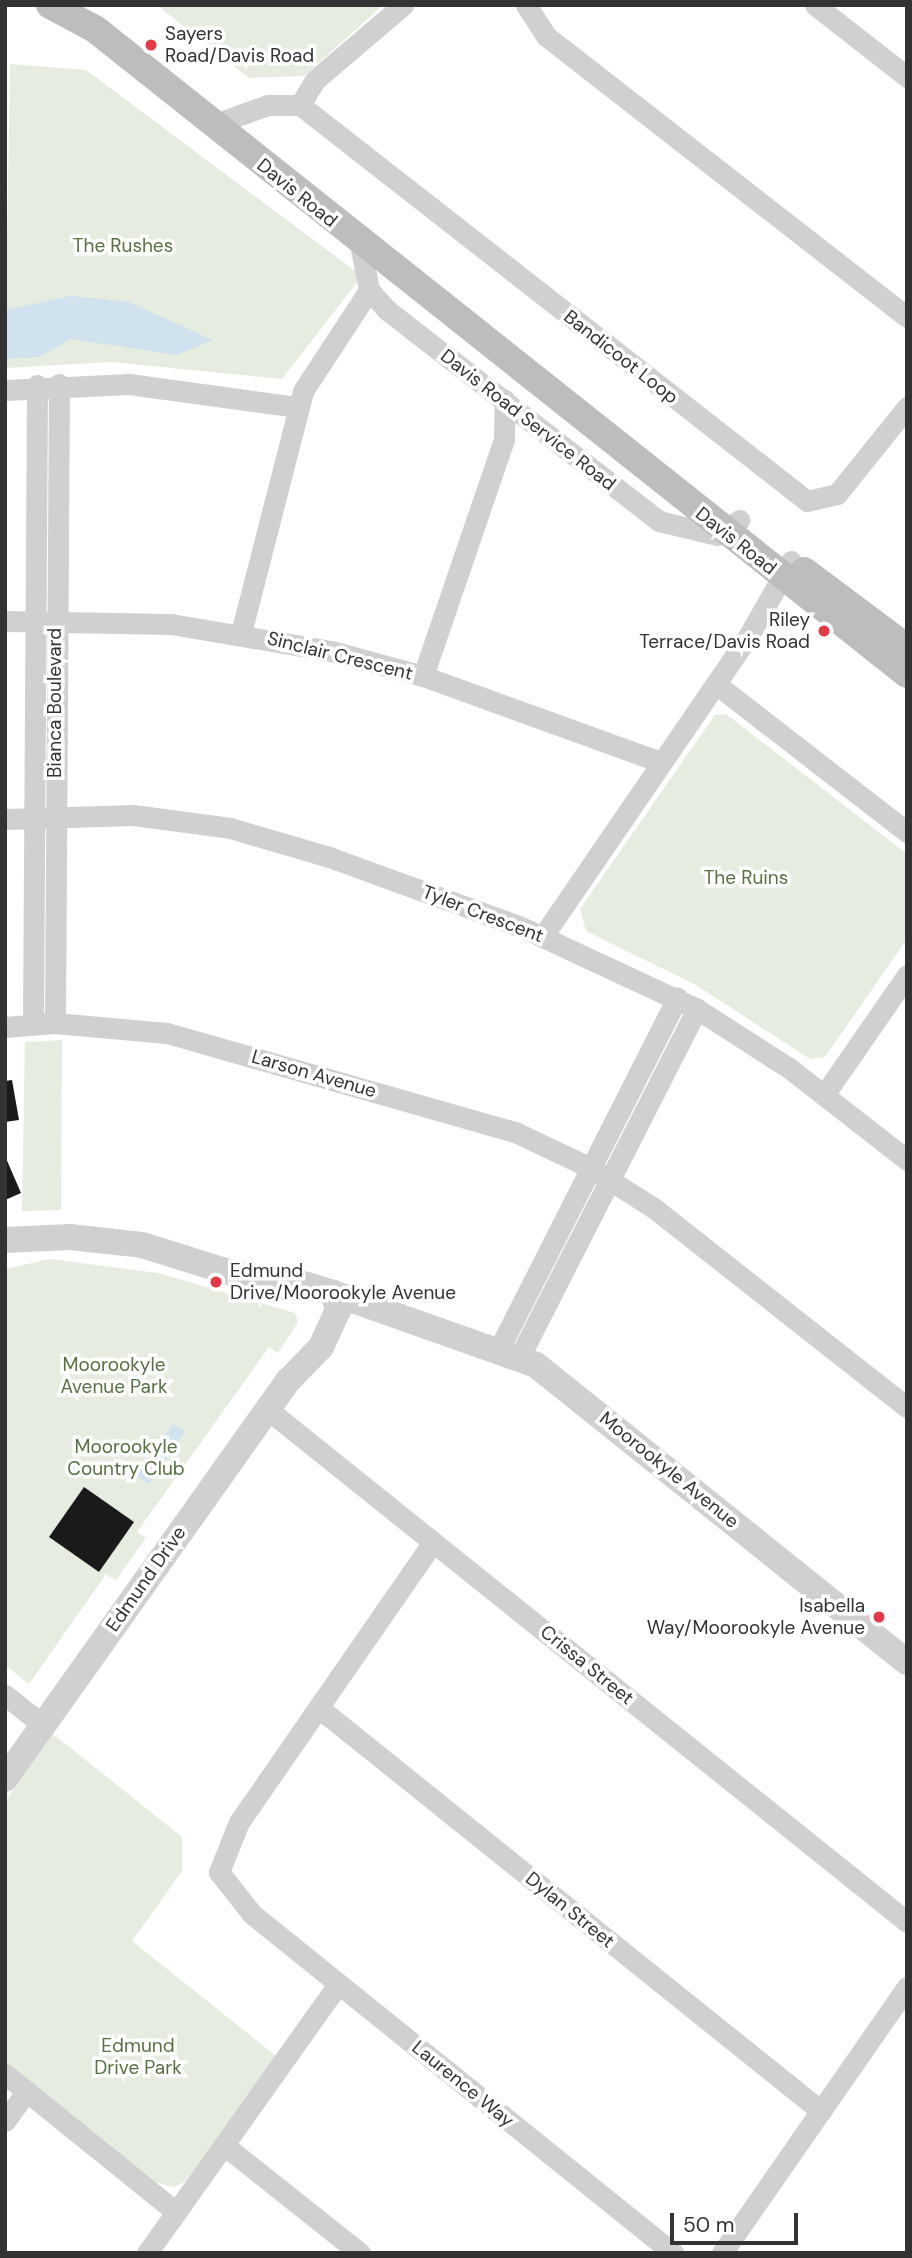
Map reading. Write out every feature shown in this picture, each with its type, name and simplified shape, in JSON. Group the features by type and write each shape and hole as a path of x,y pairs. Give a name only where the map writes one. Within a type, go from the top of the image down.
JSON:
{"main road":[{"name":"Davis Road","path":"50,5 95,29 360,244 732,526 792,573 907,674"},
{"name":"Davis Road","path":"77,5 95,29"},
{"name":"Davis Road","path":"792,573 907,648"}],"street":[{"path":"212,125 268,105 300,105 315,80 403,5"},
{"path":"526,5 546,36 907,317"},
{"path":"815,5 907,77"},
{"path":"323,122 325,90 345,56"},
{"name":"Bandicoot Loop","path":"300,105 807,501 837,494 907,407"},
{"path":"242,633 298,407 310,379 355,320 369,290 360,244"},
{"name":"Davis Road Service Road","path":"369,290 387,310 668,527 732,526"},
{"path":"355,320 387,310"},
{"path":"5,390 59,384 155,386 298,407"},
{"name":"Bianca Boulevard","path":"45,619 59,384"},
{"name":"Bianca Boulevard","path":"37,385 45,619 44,1023"},
{"path":"423,677 504,439 505,401"},
{"path":"504,439 531,422"},
{"path":"543,936 792,573"},
{"name":"Sinclair Crescent","path":"5,621 45,619 242,633 423,677 661,762"},
{"path":"716,684 907,832"},
{"name":"Tyler Crescent","path":"5,819 44,814 168,818 269,838 543,936 697,1009 824,1095 907,1160"},
{"path":"824,1095 907,975"},
{"path":"510,1353 591,1168 677,999"},
{"path":"510,1353 609,1180 697,1009"},
{"name":"Larson Avenue","path":"5,1027 44,1023 167,1033 517,1133 591,1168 727,1262 907,1407"},
{"name":"Moorookyle Avenue","path":"5,1240 119,1241 262,1279 290,1280 331,1302 407,1321 510,1353 907,1662"},
{"name":"Edmund Drive","path":"5,1779 288,1381 331,1302"},
{"name":"Crissa Street","path":"267,1409 907,1922"},
{"name":"Laurence Way","path":"433,1542 239,1822 219,1872 252,1914 673,2253"},
{"path":"5,1695 43,1725"},
{"name":"Dylan Street","path":"319,1708 821,2111"},
{"path":"147,2253 338,1984"},
{"path":"722,2253 907,1987"},
{"path":"5,2074 176,2212"},
{"path":"5,2121 27,2091"},
{"path":"224,2144 360,2253"}],"green space":[{"path":"157,5 383,5 304,76 249,78"},
{"name":"The Rushes","path":"10,64 86,70 362,276 282,379 111,362 5,368"},
{"name":"The Ruins","path":"726,714 907,854 907,939 825,1057 810,1059 696,985 586,931 580,909 715,715"},
{"path":"62,1040 61,1210 22,1211 25,1042"},
{"name":"Moorookyle Avenue Park","path":"50,1259 158,1273 295,1313 298,1322 278,1353 269,1347 137,1532 146,1538 116,1580 106,1574 29,1684 5,1665 5,1269"},
{"name":"Edmund Drive Park","path":"53,1734 182,1837 182,1871 132,1941 276,2056 185,2182 174,2187 154,2182 5,2062 5,1802"}],"water":[{"path":"70,296 129,302 213,340 177,355 71,339 39,357 5,359 5,310"},
{"path":"173,1424 185,1432 148,1484 136,1475"}],"building":[{"path":"12,1080 19,1120 5,1122 5,1081"},
{"path":"5,1156 21,1193 5,1200"},
{"path":"84,1487 134,1522 99,1572 49,1537"}],"place":[{"name":"Sayers Road/Davis Road","path":"151,45"},
{"name":"Riley Terrace/Davis Road","path":"824,631"},
{"name":"Edmund Drive/Moorookyle Avenue","path":"216,1282"},
{"name":"Isabella Way/Moorookyle Avenue","path":"879,1617"}],"park label":[{"name":"Moorookyle Country Club","path":"126,1458"}]}
